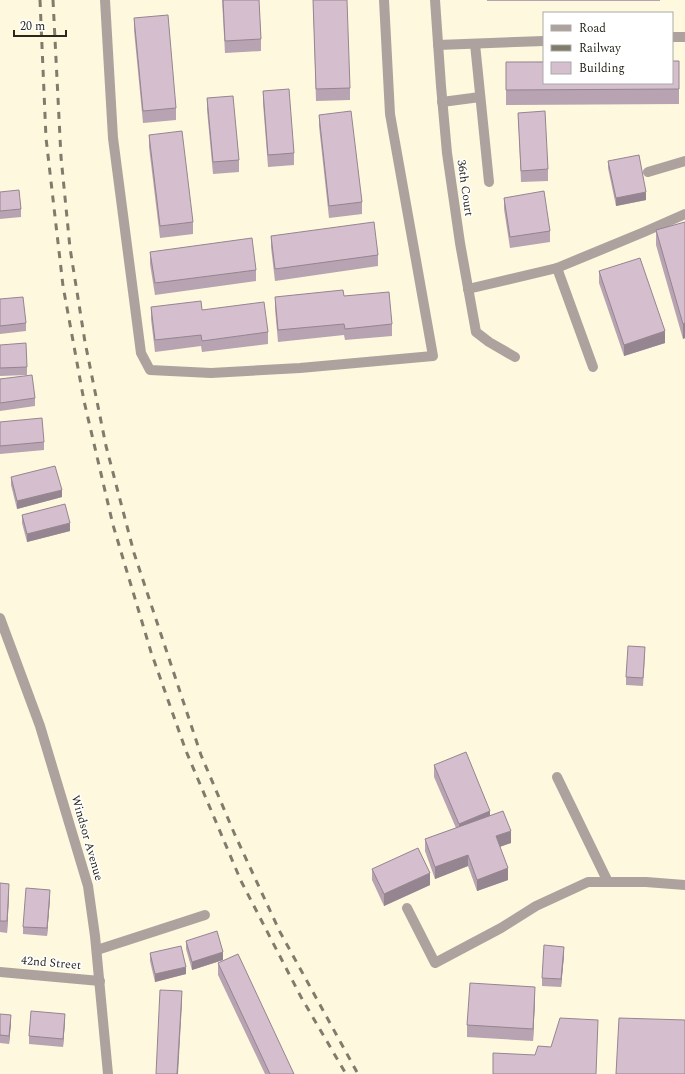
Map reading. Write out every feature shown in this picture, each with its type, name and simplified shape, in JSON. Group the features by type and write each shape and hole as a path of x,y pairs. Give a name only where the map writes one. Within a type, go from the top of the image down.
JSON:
{"street":[{"path":"105,0 113,138 141,352 150,370 211,373 300,368 433,356 390,114 384,0"},
{"name":"36th Court","path":"435,0 447,153 476,332 489,342 515,357"},
{"path":"673,37 685,37"},
{"path":"438,45 543,41"},
{"path":"475,44 489,182"},
{"path":"442,102 480,97"},
{"path":"648,172 685,160"},
{"path":"468,289 557,268 685,214"},
{"path":"557,268 593,367"},
{"name":"Windsor Avenue","path":"0,618 40,726 75,838 88,886 97,950 108,1074"},
{"path":"557,777 608,882"},
{"path":"407,908 434,963 501,928 536,906 588,882 685,884"},
{"path":"97,950 205,915"},
{"name":"42nd Street","path":"0,972 100,981"}],"building":[{"path":"223,0 259,0 261,39 225,41"},
{"path":"313,0 347,0 350,88 316,89"},
{"path":"168,15 176,108 143,111 134,18"},
{"path":"673,61 679,61 679,89 506,90 506,62 543,62 543,84 673,84"},
{"path":"289,89 294,153 268,155 263,91"},
{"path":"233,96 239,160 213,162 207,98"},
{"path":"351,111 362,202 329,206 319,115"},
{"path":"545,111 548,169 521,171 518,113"},
{"path":"182,131 193,222 160,226 149,135"},
{"path":"639,155 646,192 616,198 608,161"},
{"path":"19,190 21,209 0,211 0,192"},
{"path":"544,191 550,231 510,237 504,198"},
{"path":"374,222 378,255 275,269 271,236"},
{"path":"685,222 685,323 683,324 656,230"},
{"path":"252,238 256,270 155,283 150,252"},
{"path":"640,258 665,331 624,345 599,271"},
{"path":"343,290 344,296 389,292 392,324 345,329 344,324 278,330 275,297"},
{"path":"23,297 26,323 0,326 0,299"},
{"path":"201,301 202,310 264,302 268,332 202,341 201,335 155,340 151,307"},
{"path":"26,343 27,367 0,368 0,345"},
{"path":"32,375 35,398 0,403 0,379"},
{"path":"42,418 44,442 0,446 0,422"},
{"path":"55,466 62,490 17,501 11,477"},
{"path":"65,504 70,523 27,534 22,515"},
{"path":"628,646 645,647 643,678 626,677"},
{"path":"466,752 490,811 459,824 434,765"},
{"path":"503,811 511,831 496,836 508,868 477,880 468,855 435,867 425,839"},
{"path":"418,848 430,873 384,894 372,869"},
{"path":"0,883 9,884 7,921 0,921"},
{"path":"26,888 50,890 47,928 23,927"},
{"path":"217,931 223,952 192,962 186,941"},
{"path":"544,945 564,947 561,979 542,978"},
{"path":"181,946 186,967 155,974 150,953"},
{"path":"238,954 294,1074 270,1074 218,963"},
{"path":"470,983 535,987 533,1029 467,1025"},
{"path":"160,990 182,991 177,1074 156,1074"},
{"path":"31,1011 65,1014 63,1039 29,1036"},
{"path":"0,1014 11,1015 9,1036 0,1035"},
{"path":"560,1018 598,1020 596,1074 493,1074 493,1053 535,1055 538,1046 551,1047"},
{"path":"619,1018 685,1020 685,1074 616,1074"}],"railway":[{"path":"40,0 46,138 63,286 84,401 113,525 151,652 186,751 241,881 301,997 346,1074"},
{"path":"53,0 61,157 70,248 85,342 106,446 134,553 201,755 235,835 280,932 358,1074"}]}
